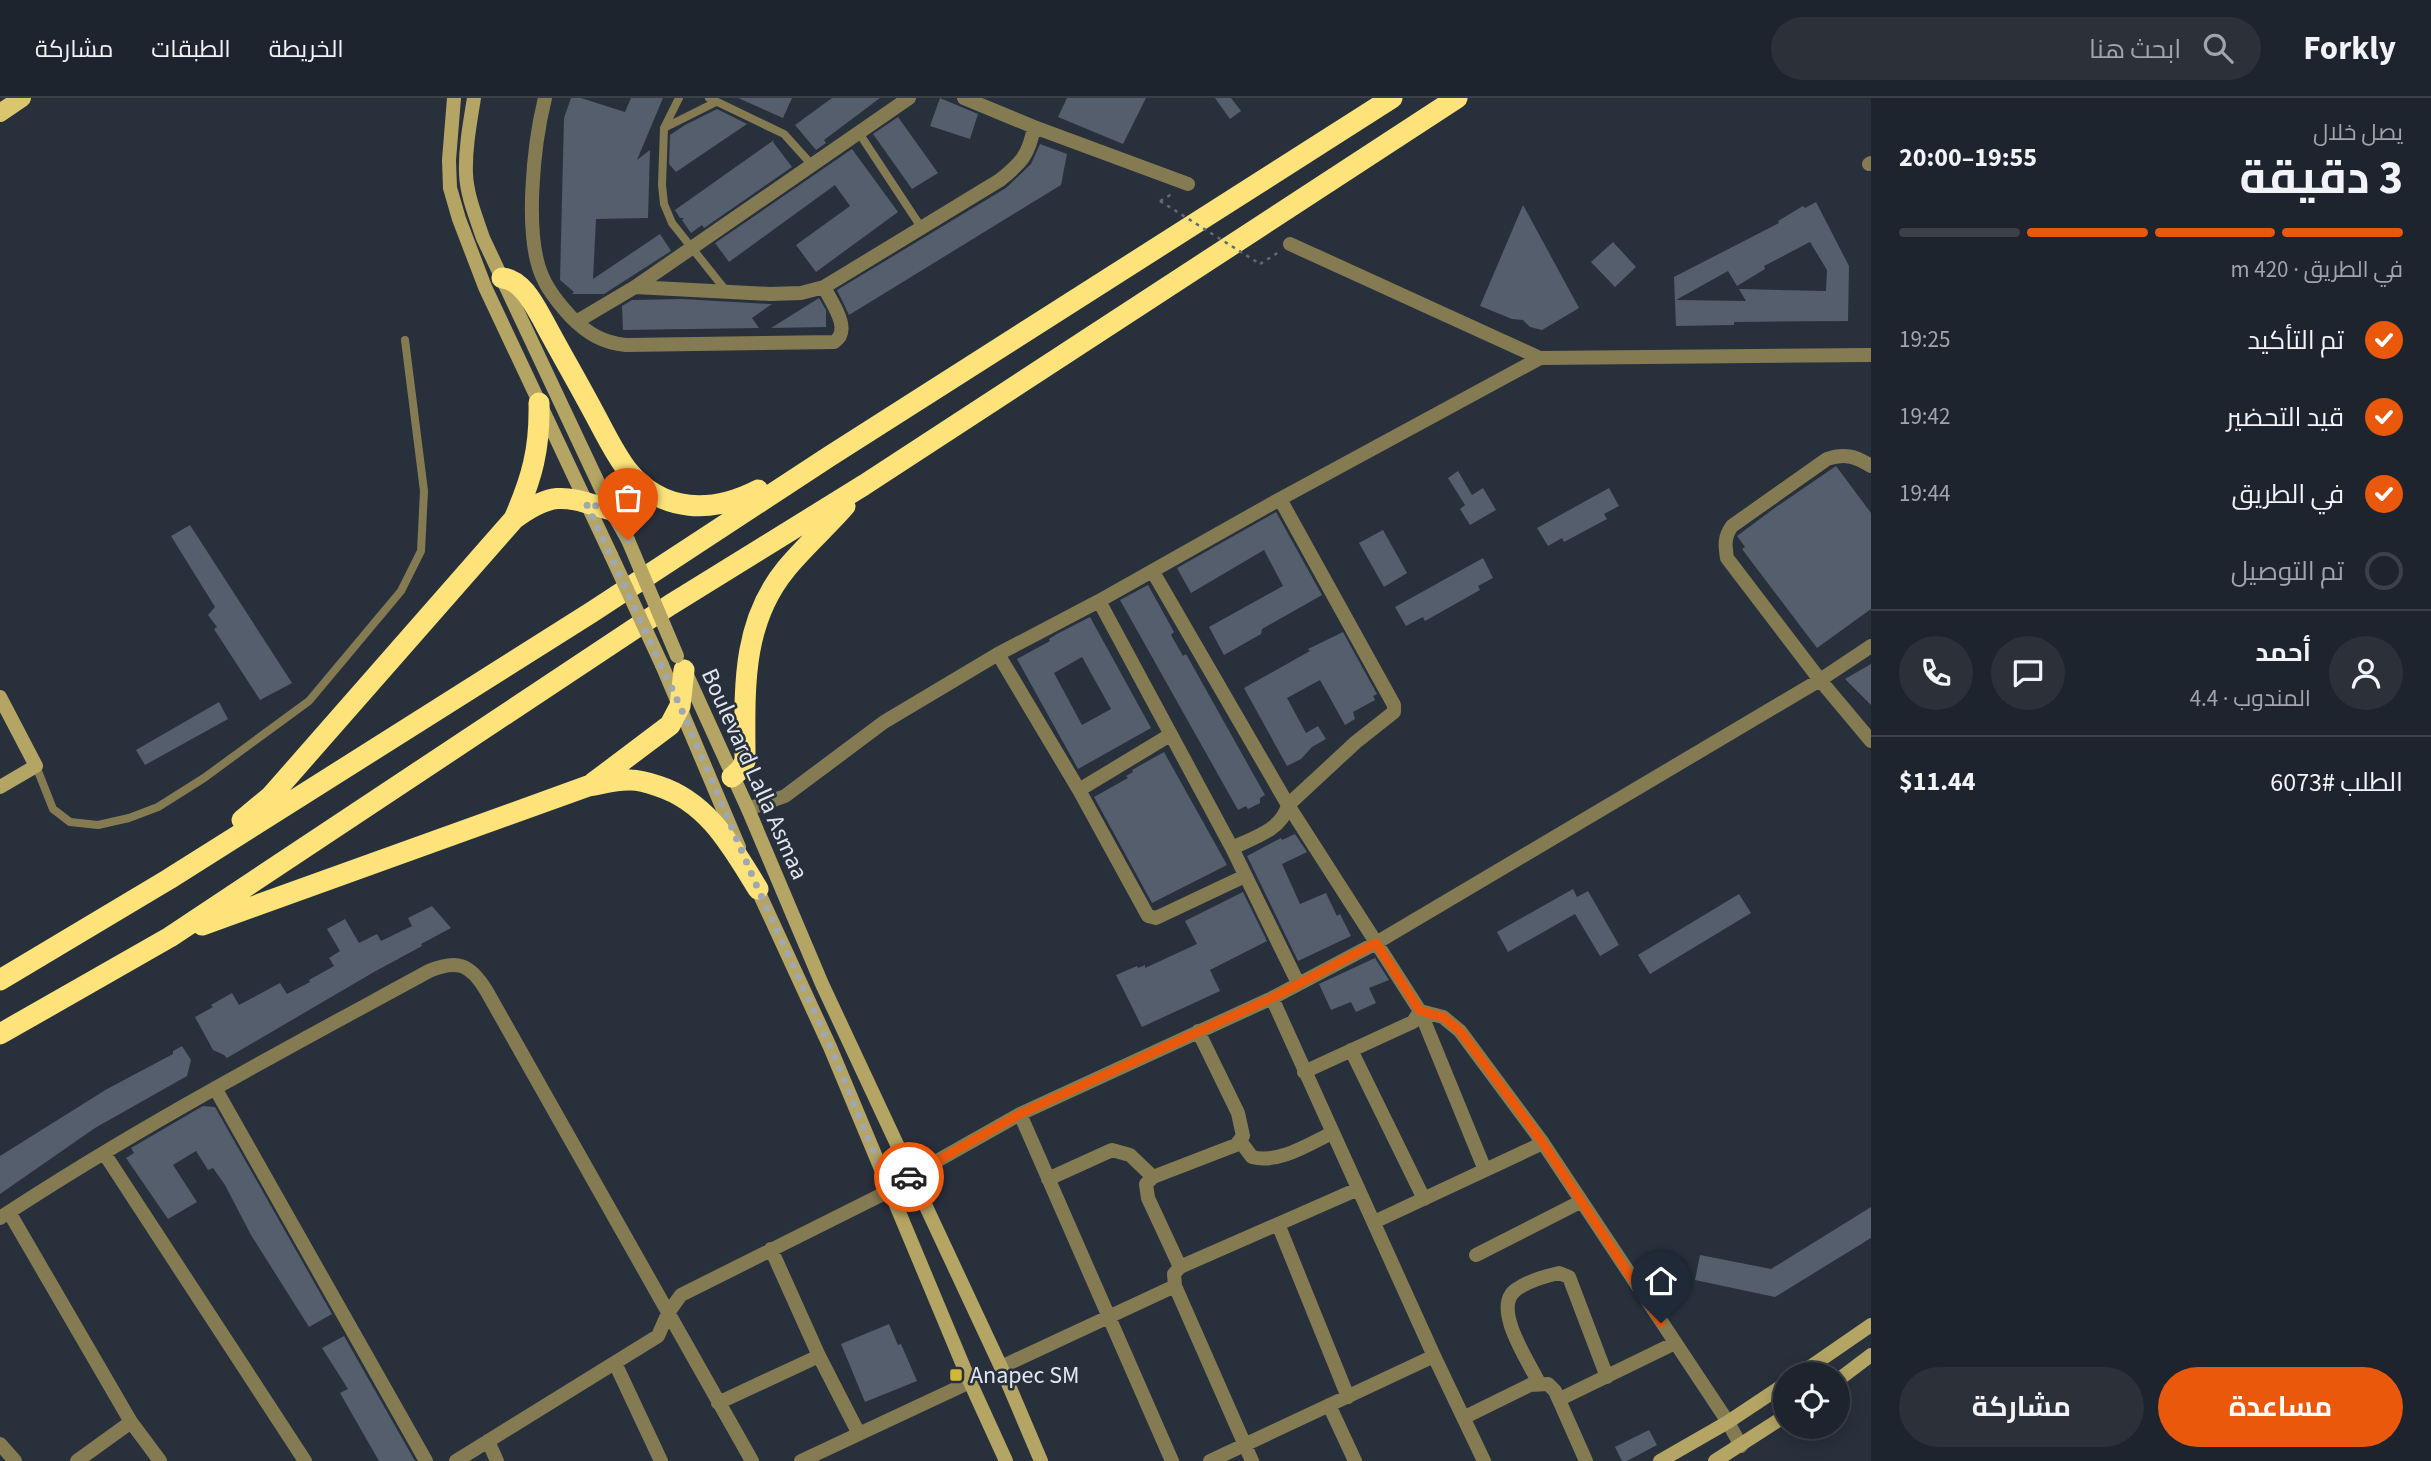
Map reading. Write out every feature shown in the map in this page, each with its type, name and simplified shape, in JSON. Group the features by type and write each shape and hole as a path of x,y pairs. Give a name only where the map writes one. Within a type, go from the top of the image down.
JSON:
{"highway":[{"path":"0,980 169,879 592,612 830,456 1392,98"},
{"path":"0,1034 170,937 670,605 864,485 1457,98"},
{"path":"502,278 513,280 519,285 538,312 609,442 629,472 669,501 682,505 725,504 830,456"},
{"path":"514,519 536,458 540,427 539,403"},
{"path":"722,782 741,769 745,761 747,659 761,607 785,570 864,485"},
{"path":"169,879 271,796 514,519 531,507 567,497 611,510"},
{"path":"588,786 665,731 675,719 680,706 681,663"},
{"path":"170,937 588,786 631,780 664,788 681,796 709,818 758,889"}],"main road":[{"path":"0,113 22,98"},
{"name":"Boulevard Lalla Asmaa","path":"454,98 449,160 453,198 485,287 680,706 722,782 748,809 822,984 1001,1367 1041,1461"},
{"name":"Boulevard Lalla Asmaa","path":"474,98 466,175 470,200 483,238 611,510 628,540 681,663 758,889 830,1046 970,1382 1006,1461"},
{"path":"0,697 36,766 0,787"},
{"path":"1817,1362 1871,1325"},
{"path":"1850,1371 1871,1355"},
{"path":"1660,1461 1728,1422 1773,1392"},
{"path":"1724,1459 1773,1424"}],"street":[{"path":"545,98 536,147 533,196 536,258 542,277 552,294 576,322 593,335 609,343 626,345 834,342 843,332 842,324 824,287"},
{"path":"576,322 635,288 909,98"},
{"path":"964,98 1188,184"},
{"path":"635,288 801,293 824,287 1000,180 1018,165 1031,149 1034,127"},
{"path":"1290,244 1540,358 1871,355"},
{"path":"748,809 785,796 884,722 999,654 1540,358"},
{"path":"1871,466 1851,456 1827,459 1732,526 1726,534 1727,558 1820,680 1871,741"},
{"path":"1232,848 1279,823 1286,815 1288,805 1395,709 1280,499"},
{"path":"1153,572 1288,805 1420,1011 1485,1170"},
{"path":"1100,601 1232,848 1298,983"},
{"path":"456,1461 658,1336 668,1313 681,1295 890,1191 912,1175 1020,1114 1272,998 1376,943 1820,680 1871,646"},
{"path":"999,654 1079,790 1148,916 1152,918 1245,876"},
{"path":"1079,790 1170,735"},
{"path":"160,1461 131,1422 5,1215 215,1088 429,971 453,964 464,967 478,977 486,989 752,1461"},
{"path":"1272,998 1484,1461"},
{"path":"1304,1072 1413,1022 1420,1011"},
{"path":"1420,1011 1443,1017 1460,1031 1543,1143 1728,1422 1741,1446"},
{"path":"1180,1267 1146,1191 1146,1184 1153,1177 1236,1145 1240,1141 1242,1128 1238,1113 1198,1031"},
{"path":"1351,1050 1424,1199"},
{"path":"215,1088 426,1461"},
{"path":"1020,1114 1172,1461"},
{"path":"1240,1141 1252,1157 1268,1159 1296,1150 1332,1133"},
{"path":"1374,1222 1543,1143"},
{"path":"1048,1179 1112,1150 1130,1155 1153,1177"},
{"path":"104,1153 305,1461"},
{"path":"1252,1461 1175,1286 1174,1274 1180,1267 1358,1189"},
{"path":"1476,1255 1580,1202"},
{"path":"1278,1224 1348,1396"},
{"path":"771,1249 819,1356 859,1434"},
{"path":"1539,1383 1506,1316 1507,1300 1515,1289 1559,1273 1569,1277 1607,1377"},
{"path":"1001,1367 1175,1286"},
{"path":"1560,1399 1675,1343"},
{"path":"718,1403 819,1356"},
{"path":"1210,1461 1434,1356"},
{"path":"615,1363 662,1461"},
{"path":"801,1461 970,1382"},
{"path":"1465,1417 1530,1385 1548,1384 1560,1399 1586,1461"},
{"path":"1329,1405 1355,1461"},
{"path":"77,1461 131,1422"},
{"path":"488,1441 497,1461"},
{"path":"0,1444 15,1461"}],"lane":[{"path":"679,98 664,128 664,204 672,223 727,292"},
{"path":"664,128 713,100 784,134 812,165"},
{"path":"859,133 921,227"},
{"path":"36,766 52,809 70,822 98,825 129,818 158,807 204,778 309,701 401,591 421,551 424,491 405,340"}],"path":[{"path":"1160,201 1260,264 1290,244"}],"building":[{"path":"571,98 581,98 625,112 631,98 663,98 637,160 650,150 648,218 596,219 593,279 660,234 671,251 604,294 572,294 574,292 560,280 564,118"},
{"path":"738,98 792,98 783,118"},
{"path":"832,98 880,98 824,140 826,143 816,150 795,125"},
{"path":"940,98 978,114 970,139 930,126"},
{"path":"1067,98 1146,98 1123,144 1058,117"},
{"path":"1215,98 1231,98 1241,111 1230,119"},
{"path":"717,109 747,124 676,172 669,164 670,135"},
{"path":"898,117 938,173 912,189 873,134"},
{"path":"774,140 792,167 704,228 702,225 691,233 682,220 684,218 680,218 675,210"},
{"path":"1040,144 1067,154 1061,185 849,315 837,290 1006,188 1031,164"},
{"path":"852,149 898,212 816,272 796,245 850,206 835,185 729,262 715,243"},
{"path":"1816,202 1849,266 1848,321 1734,322 1734,325 1676,326 1674,277 1779,223 1778,221 1803,206 1805,208","holes":["1810,242 1827,270 1826,291 1739,289 1746,301 1676,300 1728,271 1737,286 1765,269 1764,266"]},
{"path":"1523,205 1579,308 1542,330 1530,327 1523,320 1512,319 1480,306"},
{"path":"1613,242 1636,267 1615,287 1591,262"},
{"path":"819,298 826,310 826,327 771,328"},
{"path":"682,299 772,304 752,318 759,328 623,330 622,306 632,300"},
{"path":"1836,466 1871,513 1871,609 1817,648 1742,549 1745,547 1737,536"},
{"path":"1458,471 1472,495 1483,488 1496,510 1470,525 1460,509 1465,505 1448,478"},
{"path":"1609,488 1619,506 1604,514 1607,519 1564,542 1562,538 1548,546 1537,528"},
{"path":"1276,512 1322,595 1262,629 1261,634 1224,655 1209,627 1283,586 1264,550 1191,593 1177,568"},
{"path":"190,525 292,683 260,700 214,629 217,627 208,615 215,607 171,536"},
{"path":"1383,530 1407,573 1384,587 1359,543"},
{"path":"1483,558 1493,578 1478,586 1480,590 1425,621 1423,617 1406,626 1395,607"},
{"path":"1148,585 1174,632 1171,635 1183,656 1186,654 1265,795 1260,798 1260,803 1248,809 1246,806 1238,810 1120,600"},
{"path":"1090,617 1151,728 1078,769 1017,659 1050,641 1049,639","holes":["1082,657 1111,709 1082,725 1054,673"]},
{"path":"1343,632 1377,694 1373,696 1375,700 1353,712 1355,719 1345,725 1320,680 1287,698 1306,733 1318,726 1326,739 1312,747 1301,759 1287,766 1244,688 1310,651 1308,649"},
{"path":"1871,664 1871,705 1845,679"},
{"path":"219,702 228,719 145,765 136,750"},
{"path":"1164,752 1227,865 1152,903 1094,797 1128,778 1126,776 1133,772 1132,770"},
{"path":"1295,834 1307,852 1282,864 1300,904 1326,893 1351,936 1298,961 1247,856 1281,838 1282,840"},
{"path":"1573,889 1577,897 1588,891 1619,945 1600,956 1575,914 1508,952 1497,932"},
{"path":"1243,892 1267,941 1210,970 1220,991 1142,1027 1116,975 1137,966 1138,968 1145,965 1145,968 1197,944 1185,921"},
{"path":"1739,894 1751,913 1650,974 1638,955"},
{"path":"432,906 451,928 227,1058 213,1050 195,1017 213,1007 211,1005 232,993 239,1005 280,983 287,994 310,982 309,980 334,966 329,958 340,951 327,929 345,919 359,943 377,934 381,941 412,926 408,918"},
{"path":"1375,958 1389,980 1369,988 1376,1003 1356,1012 1351,1002 1331,1010 1319,984"},
{"path":"182,1046 191,1060 187,1076 95,1128 0,1194 0,1156 107,1089 173,1054 173,1051"},
{"path":"203,1106 215,1107 332,1314 309,1327 251,1235 225,1185 213,1168 208,1170 196,1151 173,1165 197,1202 168,1219 126,1158 134,1153 131,1148"},
{"path":"1871,1207 1871,1238 1775,1297 1695,1280 1700,1255 1771,1269"},
{"path":"889,1324 917,1381 865,1402 841,1344"},
{"path":"344,1336 415,1461 379,1461 340,1393 348,1389 322,1348"},
{"path":"1649,1430 1657,1445 1622,1461 1615,1447"}],"way so far":[{"path":"628,540 611,510 586,503 680,706 713,787 830,1046 890,1191 909,1177"}],"place":[{"name":"Anapec SM","path":"956,1375"}],"route":[{"path":"909,1177 1020,1114 1272,998 1376,943 1420,1011 1443,1017 1460,1031 1543,1143 1661,1323"}]}
